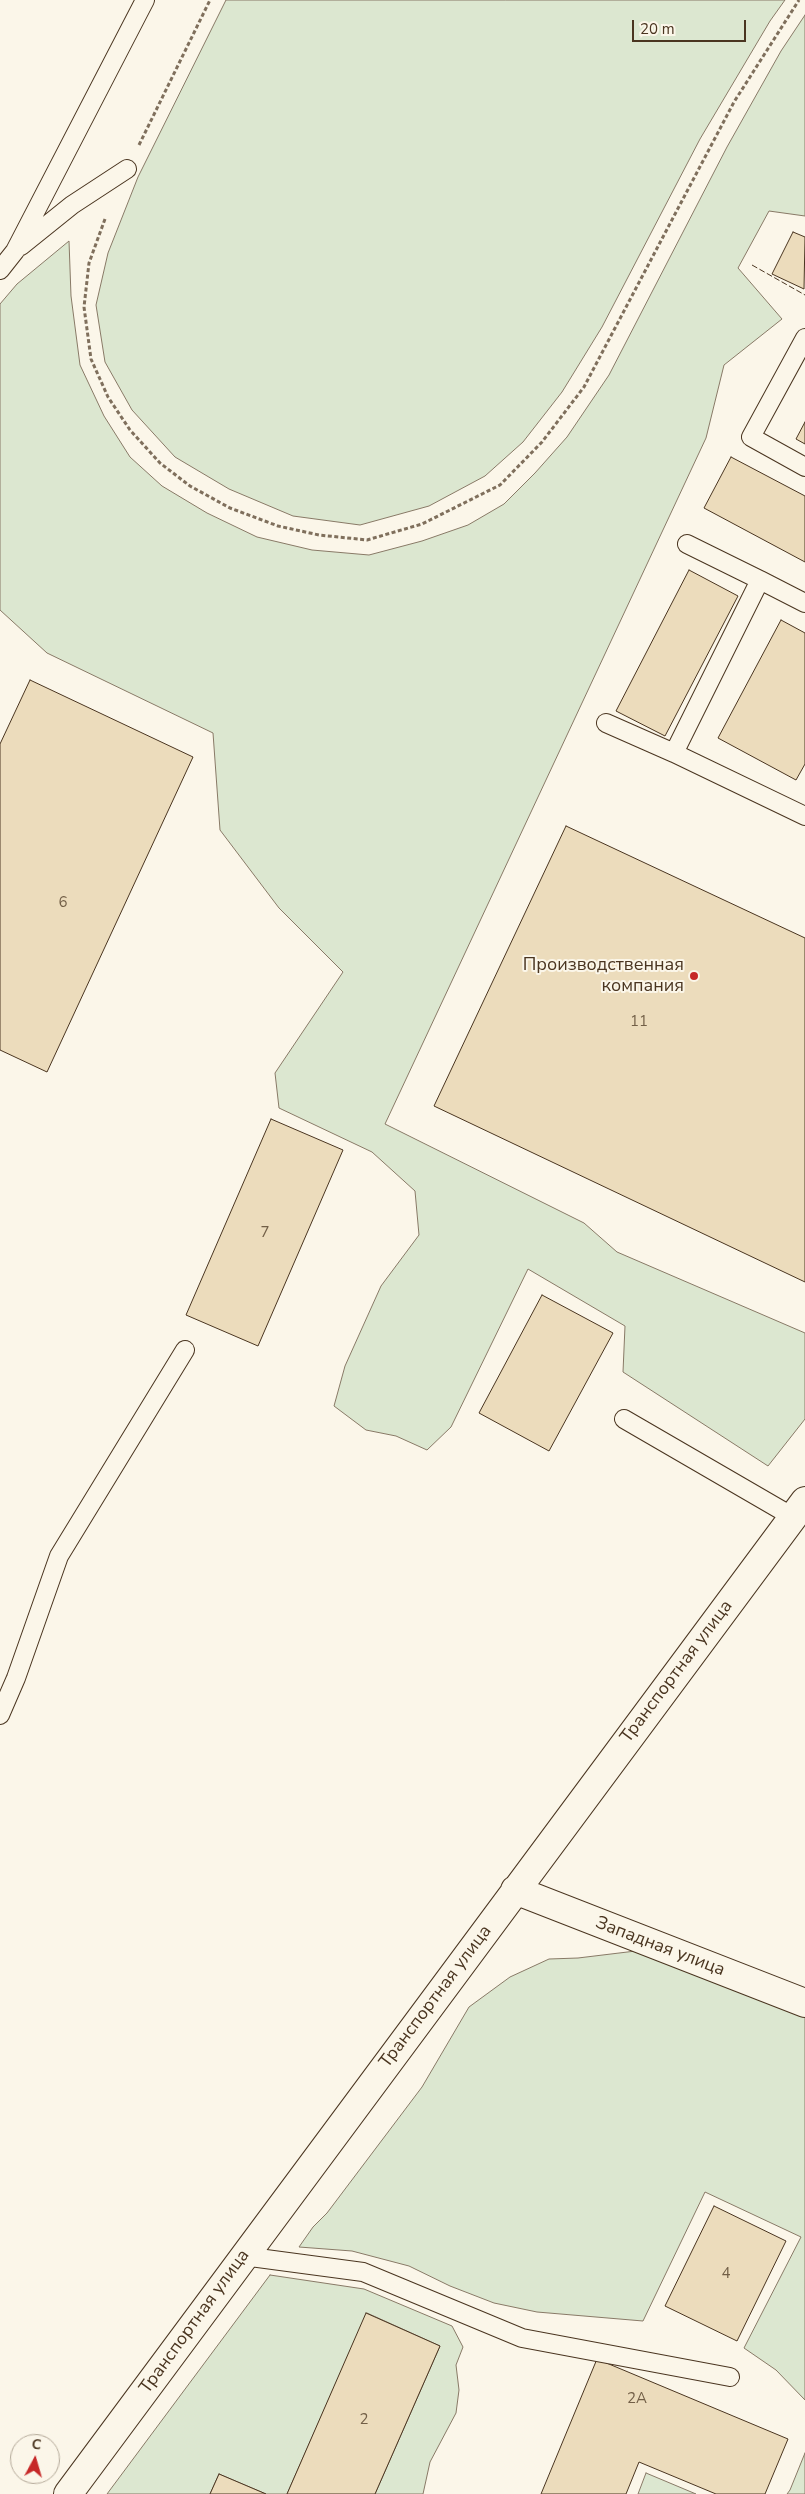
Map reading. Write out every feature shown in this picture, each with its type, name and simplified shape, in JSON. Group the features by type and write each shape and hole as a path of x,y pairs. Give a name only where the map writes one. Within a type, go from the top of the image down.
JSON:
{"street":[{"name":"Транспортная улица","path":"68,2494 799,1509"},
{"name":"Западная улица","path":"515,1890 805,2003"}],"lane":[{"path":"0,270 15,251 145,0"},
{"path":"15,251 72,205 127,169"},
{"path":"805,338 751,437 805,467"},
{"path":"687,544 805,603"},
{"path":"674,753 760,580"},
{"path":"606,722 805,816"},
{"path":"0,1715 16,1678 59,1556 185,1350"},
{"path":"624,1419 799,1509"},
{"path":"243,2256 363,2272 522,2338 730,2377"}],"path":[{"path":"127,169 210,0"},
{"path":"106,216 89,263 84,307 91,359 108,398 130,430 160,463 190,486 230,508 278,526 320,535 367,540 422,524 500,485 542,442 584,387 734,102 799,0"}],"green space":[{"path":"226,0 785,0 770,21 700,139 602,327 562,392 523,442 485,476 429,506 360,525 293,516 229,489 175,457 132,410 105,362 96,305 108,253 138,177"},
{"path":"805,15 805,216 769,211 738,268 782,319 724,365 706,438 385,1124 584,1223 617,1252 805,1333 805,1419 768,1466 623,1372 625,1326 528,1269 451,1427 427,1450 396,1436 366,1430 334,1406 345,1366 381,1286 419,1235 415,1191 372,1152 279,1108 275,1073 343,972 279,908 220,830 213,733 47,653 0,610 0,304 17,284 69,241 71,296 80,365 104,416 130,457 162,486 207,513 257,537 312,550 369,555 422,541 468,525 504,504 535,473 567,437 609,375 727,147 781,51"},
{"path":"644,1950 805,2015 805,2400 776,2370 744,2348 801,2237 705,2192 643,2321 537,2312 494,2303 450,2286 409,2266 352,2251 299,2247 422,2087 469,2007 510,1977 549,1959 578,1958"},
{"path":"270,2275 364,2289 452,2326 463,2347 456,2365 459,2390 456,2413 430,2462 423,2494 375,2494 440,2346 367,2313 287,2494 266,2494 219,2474 210,2494 107,2494"},
{"path":"805,2453 805,2494 787,2494 790,2490"},
{"path":"646,2473 696,2494 638,2494"}],"building":[{"path":"793,232 805,237 804,289 772,274"},
{"path":"805,422 805,444 796,439"},
{"path":"731,457 805,496 805,562 704,508"},
{"path":"689,570 738,596 665,736 616,711"},
{"path":"781,620 805,633 805,764 796,780 718,738"},
{"path":"30,680 193,757 47,1072 0,1050 0,744"},
{"path":"566,826 805,938 805,1282 434,1106"},
{"path":"271,1119 343,1150 258,1346 186,1315"},
{"path":"542,1295 613,1333 549,1451 479,1413"},
{"path":"714,2206 786,2241 737,2341 665,2306"},
{"path":"366,2313 440,2346 375,2494 287,2494"},
{"path":"597,2359 788,2439 765,2494 716,2494 639,2462 626,2494 541,2494"},
{"path":"219,2474 266,2494 210,2494"}],"fence":[{"path":"752,265 805,295"}],"place":[{"name":"Производственная компания","path":"694,976"}]}
